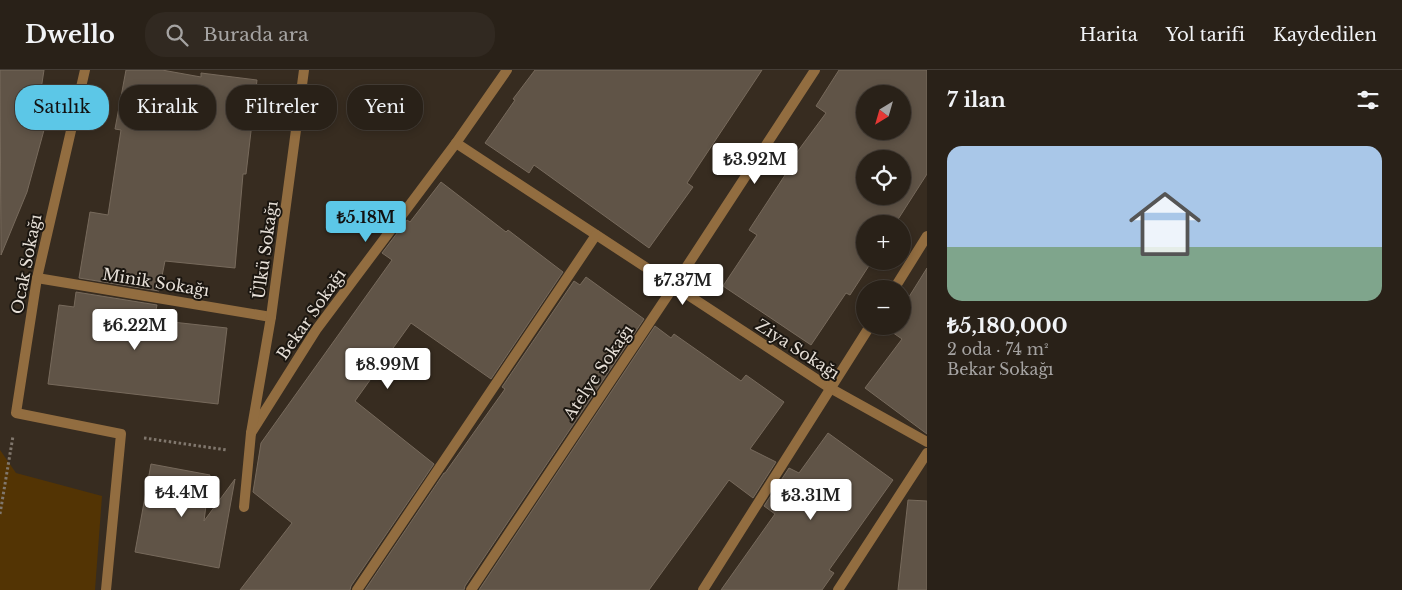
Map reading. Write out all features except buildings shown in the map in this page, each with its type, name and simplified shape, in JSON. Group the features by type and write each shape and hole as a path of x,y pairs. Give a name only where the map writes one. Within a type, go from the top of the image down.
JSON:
{"street":[{"name":"Ocak Sokağı","path":"16,413 37,278 84,70"},
{"name":"Ülkü Sokağı","path":"244,506 250,433 271,317 304,70"},
{"name":"Bekar Sokağı","path":"250,433 316,330 456,143 507,70"},
{"name":"Atelye Sokağı","path":"471,590 674,286 815,70"},
{"name":"Ziya Sokağı","path":"456,143 830,388 927,442"},
{"path":"357,590 596,235"},
{"path":"900,280 927,236"},
{"name":"Minik Sokağı","path":"37,278 271,317"},
{"path":"703,590 864,335"},
{"path":"16,413 121,434 106,590"},
{"path":"838,590 927,453"}],"path":[{"path":"0,514 16,413"},
{"path":"121,434 249,453"}],"shaded area":[{"path":"0,450 16,473 102,496 95,590 0,590"}]}
